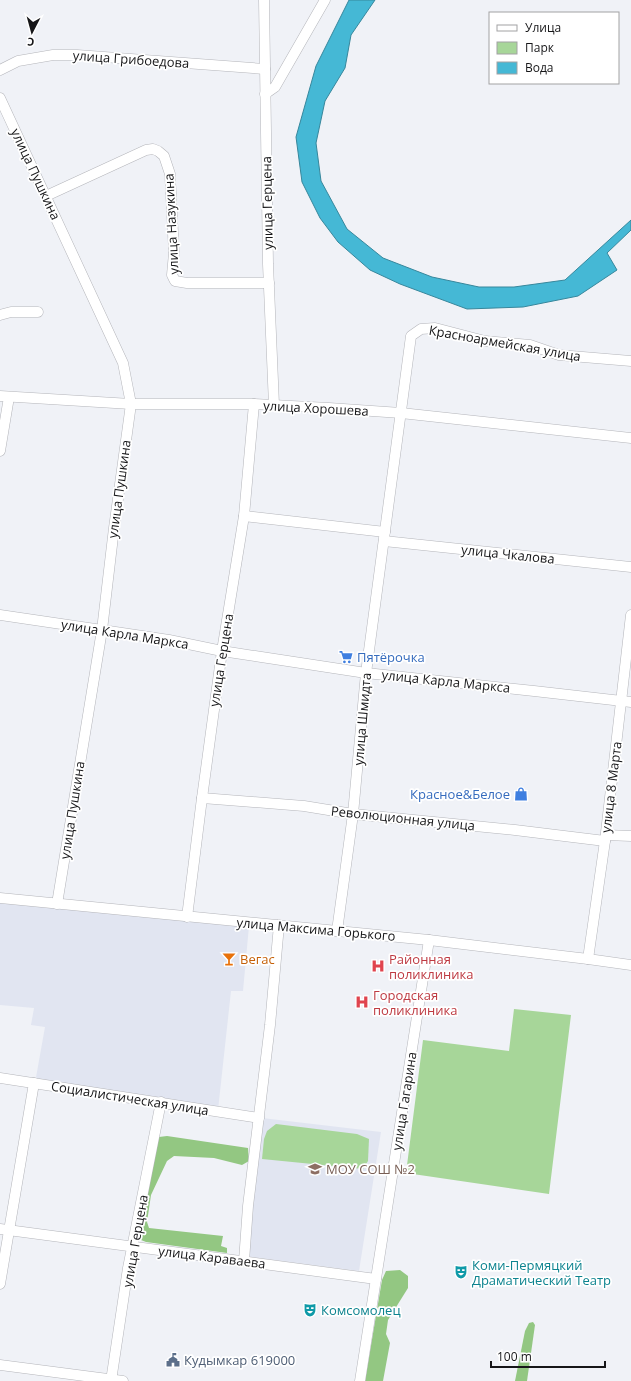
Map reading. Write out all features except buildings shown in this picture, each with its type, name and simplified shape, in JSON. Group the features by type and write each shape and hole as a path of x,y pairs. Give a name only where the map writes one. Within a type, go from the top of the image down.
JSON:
{"street":[{"name":"улица Герцена","path":"264,0 269,283 274,405"},
{"path":"265,94 275,87 325,0"},
{"name":"улица Грибоедова","path":"0,70 18,61 53,55 265,69"},
{"name":"улица Пушкина","path":"0,98 123,363 131,404 102,630 57,904"},
{"name":"улица Назукина","path":"46,196 146,150 152,149 158,151 164,156 170,174 174,253 172,275 175,281 187,283 269,283"},
{"path":"0,314 11,312 38,312"},
{"name":"Красноармейская улица","path":"401,413 411,336 421,329 434,328 485,341 530,345 558,355 631,361"},
{"path":"0,451 4,397"},
{"name":"улица Хорошева","path":"4,397 131,404 254,404 401,413 631,438"},
{"name":"улица Герцена","path":"187,917 222,651 244,516 254,404"},
{"name":"улица Шмидта","path":"337,931 354,814 366,673 401,413"},
{"name":"улица Чкалова","path":"244,516 385,536 631,567"},
{"name":"улица Карла Маркса","path":"0,615 169,640 222,651 366,673 534,690 626,702"},
{"name":"улица 8 Марта","path":"588,959 626,702 631,615"},
{"name":"Революционная улица","path":"202,798 304,806 354,814 605,838 631,836"},
{"name":"улица Максима Горького","path":"0,898 429,940 588,959 631,966"},
{"path":"244,1261 248,1206 270,1025 279,926"},
{"name":"улица Гагарина","path":"360,1381 429,940"},
{"name":"Социалистическая улица","path":"0,1078 259,1118"},
{"path":"0,1284 5,1230 34,1083"},
{"name":"улица Герцена","path":"111,1380 128,1268 161,1102"},
{"name":"улица Караваева","path":"5,1230 376,1280"},
{"path":"0,1365 123,1381"}],"shaded area":[{"path":"0,901 249,926 243,991 231,991 218,1110 35,1083 45,1027 31,1025 34,1008 0,1005"},
{"name":"МОУ СОШ №2","path":"262,1118 381,1132 359,1271 245,1256"}],"green space":[{"path":"514,1009 571,1015 549,1194 406,1173 423,1040 509,1051"},
{"path":"276,1124 357,1134 369,1139 368,1161 363,1169 262,1159 264,1139 267,1131"},
{"path":"167,1136 248,1148 249,1161 242,1165 214,1158 174,1156 167,1161 151,1195 147,1222 149,1228 223,1236 221,1246 227,1248 227,1253 146,1242 136,1238 154,1142 159,1137"},
{"path":"400,1270 408,1276 408,1288 388,1320 386,1334 390,1343 383,1381 365,1381 382,1280 386,1271"},
{"path":"533,1322 535,1325 527,1381 515,1381 525,1331 529,1323"}],"water":[{"path":"349,0 375,0 351,35 345,68 325,101 316,143 321,181 347,229 383,258 432,277 479,287 514,287 565,280 631,220 631,230 607,253 617,270 578,296 523,307 467,309 400,284 370,270 338,242 320,218 302,182 296,137 316,66"}],"place":[{"name":"Пятёрочка","path":"346,657"},
{"name":"Красное&Белое","path":"521,794"},
{"name":"Вегас","path":"229,959"},
{"name":"Районная поликлиника","path":"378,966"},
{"name":"Городская поликлиника","path":"362,1002"},
{"name":"МОУ СОШ №2","path":"315,1169"},
{"name":"Коми-Пермяцкий Драматический Театр","path":"461,1272"},
{"name":"Комсомолец","path":"310,1310"},
{"name":"Кудымкар 619000","path":"173,1360"}]}
